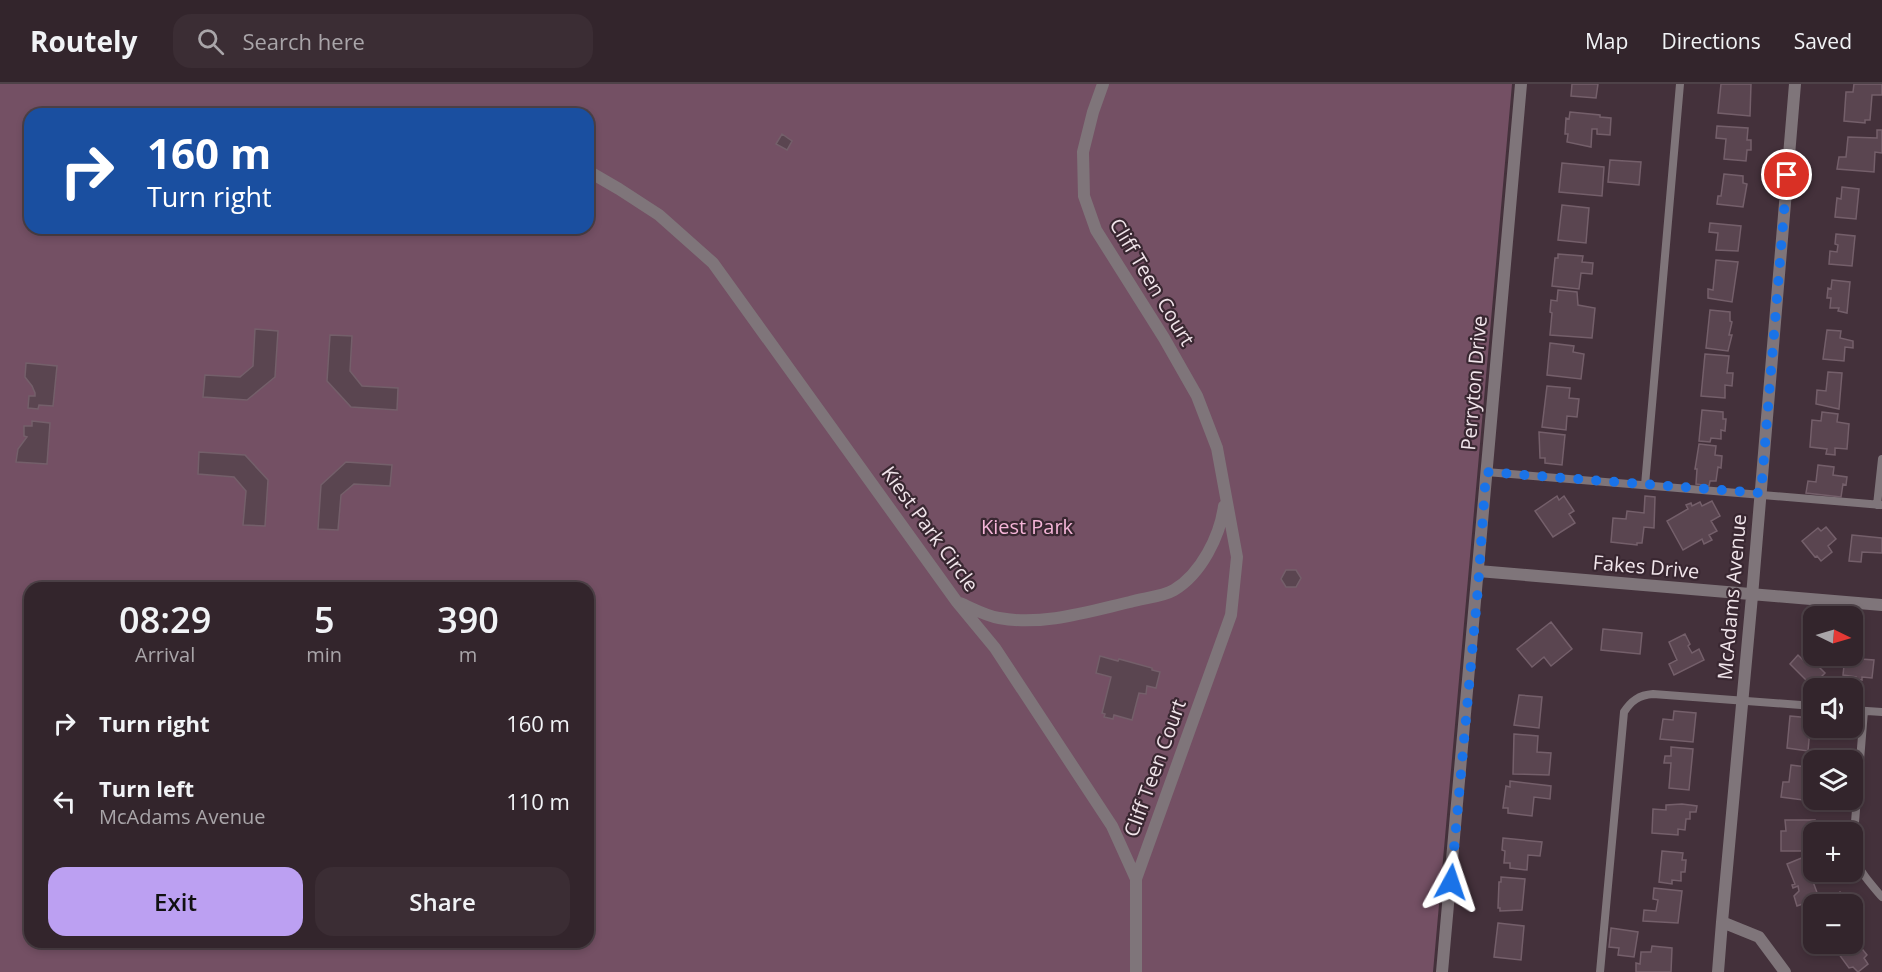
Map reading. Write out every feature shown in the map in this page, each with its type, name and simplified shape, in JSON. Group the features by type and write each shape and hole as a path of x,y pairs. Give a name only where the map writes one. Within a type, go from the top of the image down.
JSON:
{"street":[{"name":"Cliff Teen Court","path":"1102,84 1083,152 1084,196 1096,230 1164,338 1197,396 1217,448 1237,557 1231,615 1136,879"},
{"name":"Perryton Drive","path":"1442,972 1521,84"},
{"name":"McAdams Avenue","path":"1718,972 1795,84"},
{"name":"Kiest Park Circle","path":"594,175 659,215 713,263 957,602 995,648 1112,826 1136,879 1136,972"},
{"name":"Cliff Teen Court","path":"957,602 997,618 1036,621 1090,612 1172,591 1192,575 1213,543 1223,515 1226,495"},
{"name":"Fakes Drive","path":"1478,571 1882,606"},
{"path":"1722,922 1759,937 1785,972"}],"lane":[{"path":"1645,484 1680,84"},
{"path":"1486,472 1761,493 1880,505 1882,459"},
{"path":"1600,972 1624,712 1629,704 1643,695 1803,705"},
{"path":"1882,712 1864,711 1853,847 1854,860 1882,897"}],"green space":[{"name":"Kiest Park","path":"0,84 1512,84 1433,972 0,972"}],"building":[{"path":"1572,84 1598,84 1596,98 1571,96"},
{"path":"1721,84 1751,84 1750,116 1718,113"},
{"path":"1854,84 1882,84 1882,95 1872,95 1870,120 1865,120 1865,123 1844,121 1846,92 1853,92"},
{"path":"1570,112 1611,118 1610,135 1597,134 1597,129 1592,129 1591,147 1567,142 1566,118 1569,119"},
{"path":"1717,126 1748,128 1747,140 1751,140 1751,150 1747,150 1746,161 1724,159 1726,139 1716,138"},
{"path":"1877,130 1882,130 1882,153 1875,152 1874,172 1837,169 1839,157 1846,157 1848,137 1877,138"},
{"path":"782,134 792,141 787,150 776,144"},
{"path":"1610,160 1641,162 1639,185 1608,182"},
{"path":"1562,163 1604,167 1602,196 1559,192"},
{"path":"1724,174 1743,176 1743,183 1747,184 1743,207 1717,204 1718,196 1721,196"},
{"path":"1842,187 1859,189 1856,219 1835,217 1837,198 1841,199"},
{"path":"1562,205 1589,208 1586,243 1558,240"},
{"path":"1710,223 1741,226 1738,251 1716,250 1718,233 1709,232"},
{"path":"1836,234 1855,236 1852,266 1829,264 1830,251 1837,252"},
{"path":"1558,254 1583,256 1582,262 1593,263 1592,274 1581,273 1579,289 1552,286 1555,258 1558,258"},
{"path":"1716,260 1738,262 1732,302 1708,298 1708,289 1713,290"},
{"path":"1832,280 1850,282 1847,313 1838,311 1839,308 1830,308 1831,298 1827,298"},
{"path":"1558,290 1577,292 1578,305 1595,308 1592,338 1550,335 1551,300 1557,301"},
{"path":"1710,310 1730,312 1732,322 1729,335 1732,335 1728,351 1706,348"},
{"path":"255,329 278,331 275,377 247,400 203,397 205,375 240,377 253,366"},
{"path":"1827,330 1841,331 1840,338 1853,341 1853,348 1845,347 1844,361 1823,359"},
{"path":"330,335 352,336 350,371 362,386 398,388 397,410 351,407 327,381"},
{"path":"1550,343 1574,346 1573,352 1584,354 1581,379 1547,375"},
{"path":"1705,354 1729,356 1727,373 1733,373 1732,386 1725,385 1725,398 1701,396"},
{"path":"26,363 57,366 53,406 39,405 38,409 28,408 29,396 35,396 35,393 25,377"},
{"path":"1828,372 1842,373 1839,409 1816,404 1817,390 1826,391"},
{"path":"1547,386 1570,388 1569,398 1579,399 1577,417 1567,416 1566,430 1542,427"},
{"path":"1702,410 1723,412 1723,419 1726,419 1725,431 1721,430 1721,439 1711,438 1710,442 1699,441"},
{"path":"1822,412 1838,414 1837,422 1849,424 1847,449 1835,448 1835,455 1826,454 1827,449 1810,447 1812,420 1821,421"},
{"path":"32,421 50,423 47,464 16,462 18,449 27,437 24,436 24,426 32,426"},
{"path":"1539,432 1565,435 1562,465 1545,463 1545,458 1540,458"},
{"path":"1699,444 1716,446 1715,455 1722,456 1721,468 1718,467 1716,481 1710,481 1709,486 1696,484 1697,469 1695,469"},
{"path":"199,452 245,455 268,480 265,526 243,525 246,491 234,477 198,474"},
{"path":"346,462 392,465 390,486 354,484 341,495 338,530 318,529 321,485"},
{"path":"1818,465 1834,467 1833,475 1847,477 1846,485 1843,484 1841,497 1806,493 1808,481 1816,482"},
{"path":"1557,496 1559,500 1564,496 1574,511 1569,514 1575,523 1553,537 1535,511"},
{"path":"1645,496 1655,497 1654,528 1644,527 1642,543 1637,543 1637,545 1611,542 1613,518 1626,519 1627,511 1644,513"},
{"path":"1712,501 1720,516 1711,521 1717,531 1709,535 1712,540 1704,544 1702,539 1683,550 1667,521 1688,509 1686,505 1691,503 1692,506 1700,502 1702,506"},
{"path":"1826,527 1836,539 1828,546 1832,552 1821,561 1802,541 1818,528 1821,531"},
{"path":"1852,535 1882,538 1882,553 1862,552 1861,562 1849,561"},
{"path":"1286,570 1296,570 1301,578 1296,587 1286,587 1281,579"},
{"path":"1551,622 1572,649 1551,666 1544,657 1532,667 1517,649"},
{"path":"1603,629 1642,633 1640,654 1601,650"},
{"path":"1685,634 1692,653 1699,649 1704,660 1674,675 1669,664 1677,660 1669,642"},
{"path":"1798,655 1803,660 1803,666 1822,666 1820,668 1825,673 1820,678 1804,678 1790,664"},
{"path":"1100,656 1118,661 1119,659 1160,672 1156,688 1147,686 1146,694 1139,693 1132,720 1114,715 1113,719 1104,717 1105,714 1102,713 1111,677 1096,673"},
{"path":"1863,659 1874,660 1872,678 1843,675 1844,666 1863,666"},
{"path":"1519,695 1542,697 1539,728 1514,725"},
{"path":"1674,711 1696,713 1693,742 1660,739 1663,719 1673,720"},
{"path":"1790,716 1803,717 1803,738 1809,738 1808,750 1787,748"},
{"path":"1514,734 1538,736 1537,752 1551,753 1549,775 1513,774"},
{"path":"1671,747 1693,749 1689,790 1669,788 1671,763 1664,763 1665,756 1671,756"},
{"path":"1791,765 1803,767 1803,800 1781,797 1783,782 1789,782"},
{"path":"1510,781 1551,786 1550,799 1534,797 1532,816 1508,813 1508,808 1503,808 1506,786 1510,787"},
{"path":"1666,805 1697,806 1696,812 1690,812 1690,819 1686,819 1685,830 1678,829 1678,835 1652,833 1653,809 1666,810"},
{"path":"1785,820 1815,820 1815,822 1803,822 1803,851 1781,851 1781,831 1786,831"},
{"path":"1503,838 1542,842 1540,856 1528,855 1527,870 1510,868 1510,863 1504,863"},
{"path":"1662,851 1683,853 1682,860 1686,860 1685,872 1681,872 1681,881 1672,880 1672,884 1659,882"},
{"path":"1803,857 1803,882 1813,882 1818,894 1803,894 1803,904 1797,906 1794,896 1799,891 1798,886 1793,888 1792,885 1795,884 1787,864"},
{"path":"1501,877 1525,879 1522,910 1500,911 1498,908"},
{"path":"1654,888 1682,891 1678,923 1643,921 1644,910 1656,911 1658,900 1653,899"},
{"path":"1498,923 1524,926 1521,960 1494,957"},
{"path":"1611,928 1638,932 1634,957 1618,955 1619,948 1609,947"},
{"path":"1652,946 1672,948 1671,972 1636,972 1636,963 1640,964 1641,952 1651,952"},
{"path":"1863,950 1867,955 1864,958 1868,964 1858,972 1853,967 1849,968 1839,954 1863,954"}],"route":[{"path":"1451,882 1478,588 1486,472 1761,493 1787,175"}]}
